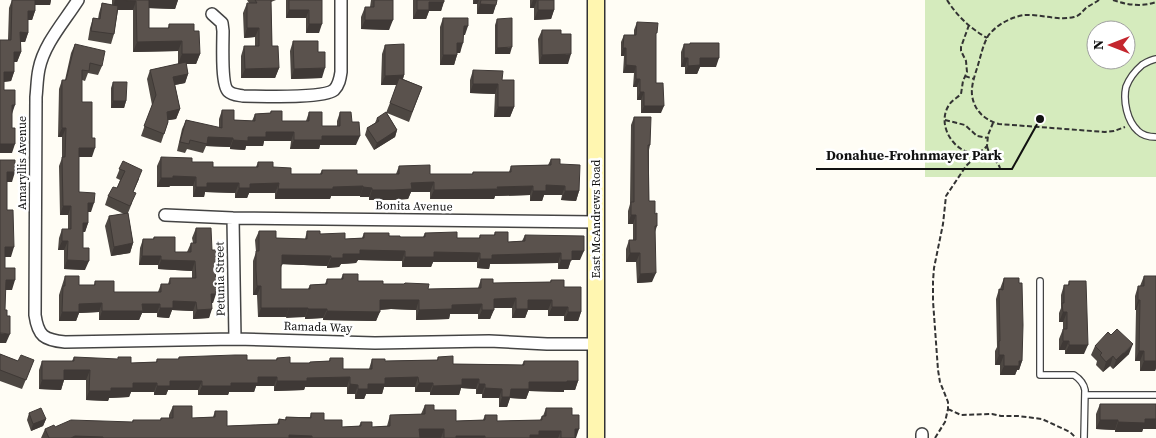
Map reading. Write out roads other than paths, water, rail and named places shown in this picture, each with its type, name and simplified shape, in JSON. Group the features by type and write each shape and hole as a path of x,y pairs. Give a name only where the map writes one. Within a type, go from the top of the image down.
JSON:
{"main road":[{"name":"East McAndrews Road","path":"596,0 596,438"}],"street":[{"name":"Amaryllis Avenue","path":"42,335 37,326 35,315 36,107 38,71 50,42 78,0"},
{"path":"212,14 222,24 224,80 227,90 233,94 243,96 315,96 328,94 339,83 341,72 341,0"},
{"name":"Bonita Avenue","path":"165,215 233,218 596,222"},
{"name":"Petunia Street","path":"233,218 235,339"},
{"name":"Ramada Way","path":"42,335 50,340 64,342 235,339 375,342 489,341 596,344"}],"lane":[{"path":"1156,59 1150,60 1133,74 1127,86 1124,99 1132,124 1138,132 1156,137"},
{"path":"1040,281 1040,375 1074,375 1084,386 1084,438"},
{"path":"1085,395 1156,395"}],"place":[{"name":"Donahue-Frohnmayer Park","path":"1040,119"}]}
